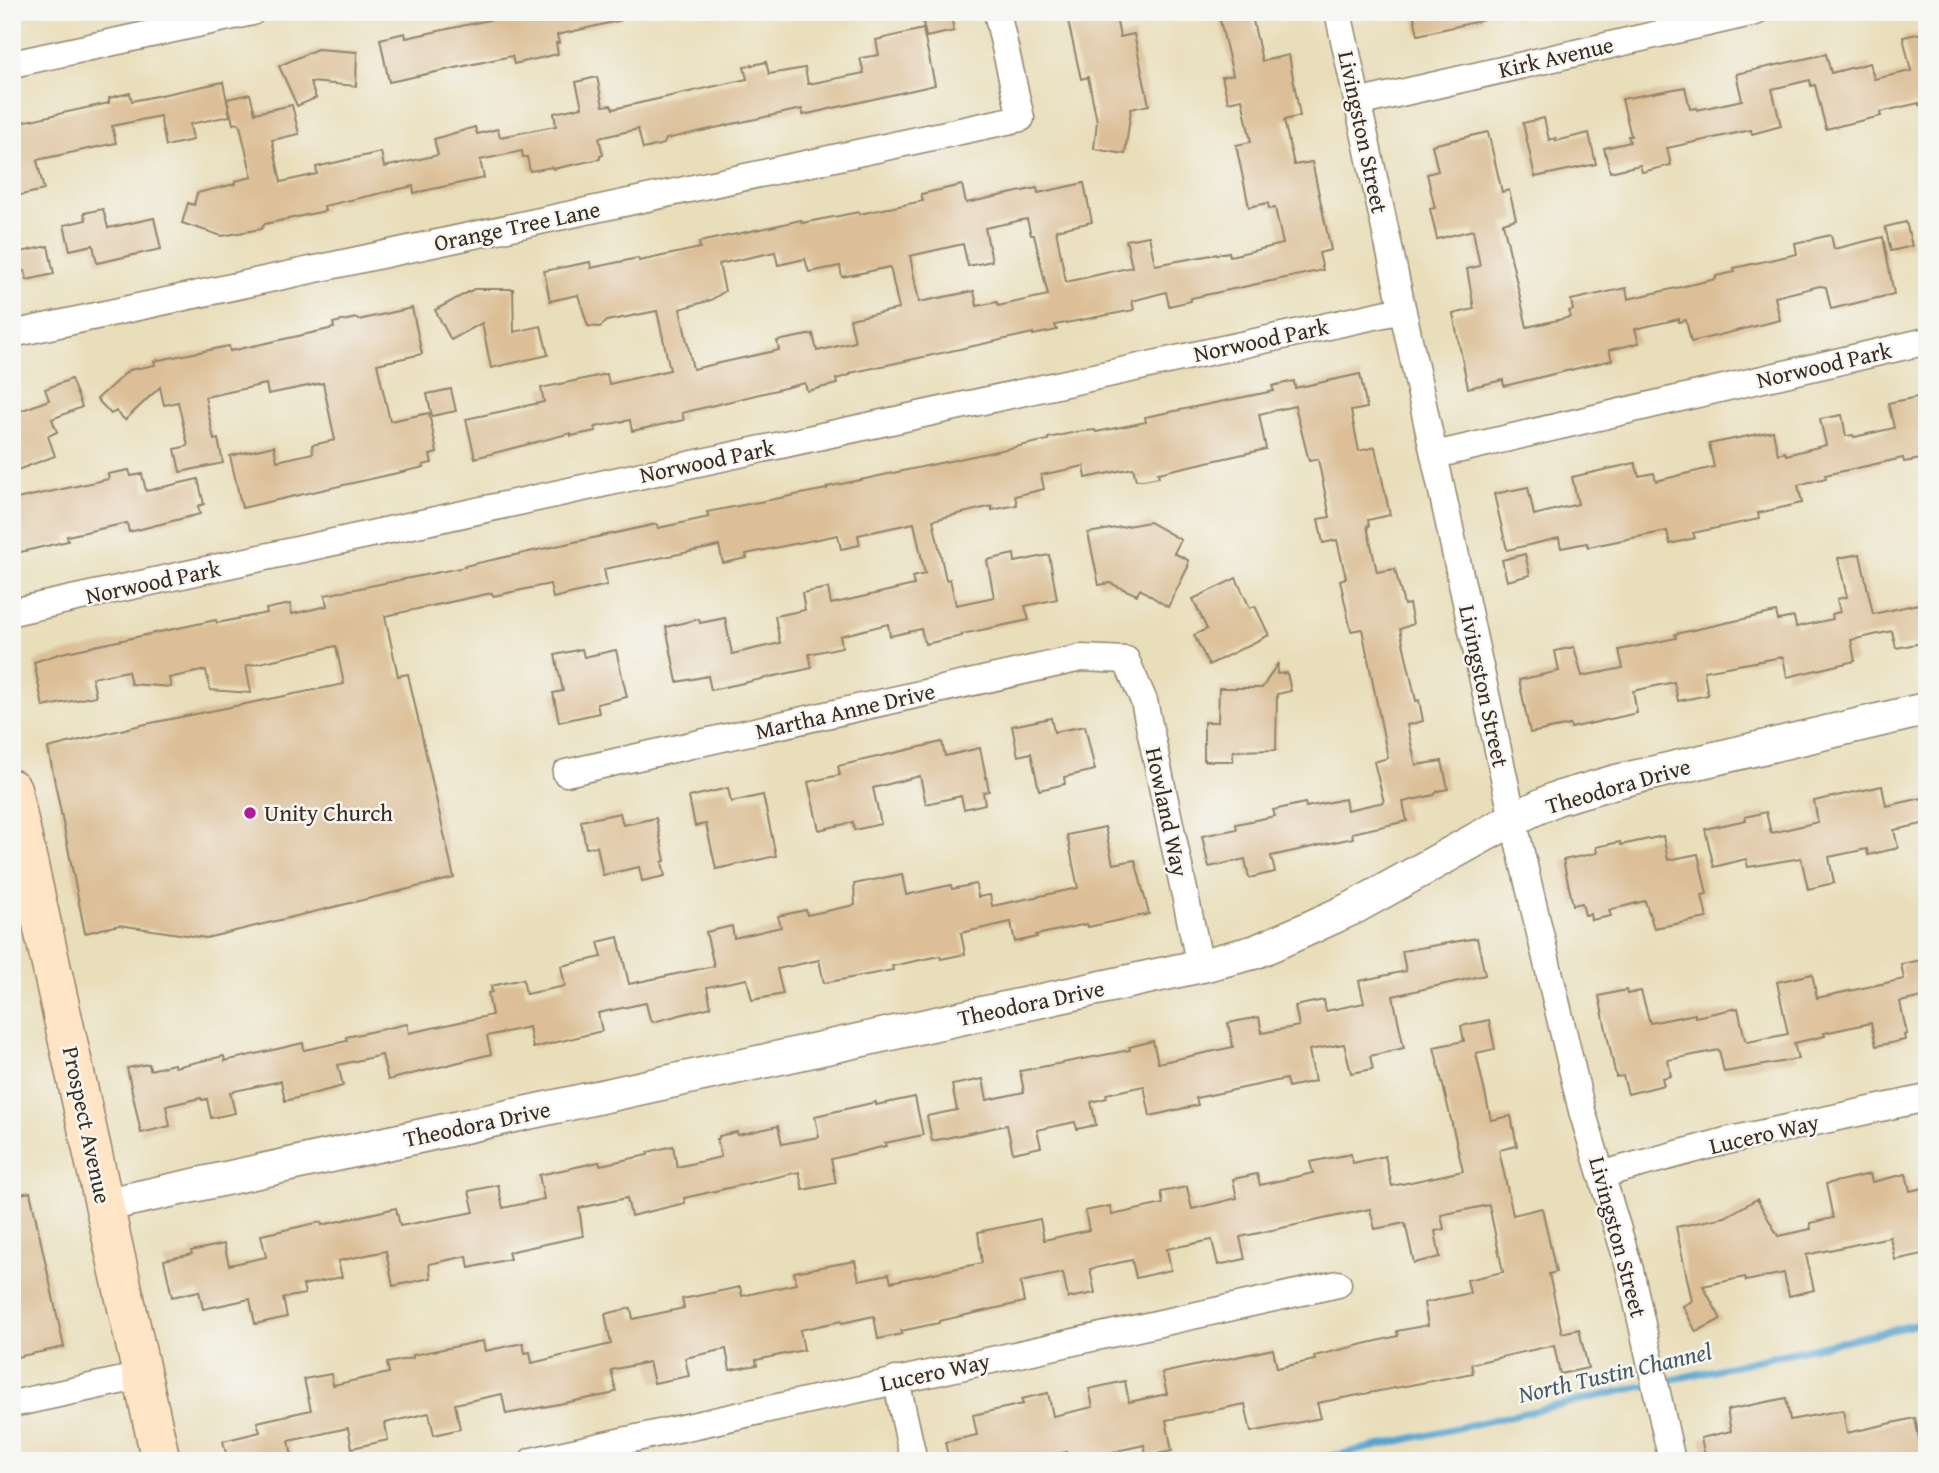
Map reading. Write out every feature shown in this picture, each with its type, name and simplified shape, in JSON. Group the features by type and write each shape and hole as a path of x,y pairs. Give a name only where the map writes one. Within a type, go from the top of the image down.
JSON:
{"main road":[{"name":"Prospect Avenue","path":"12,789 161,1461"}],"street":[{"path":"12,64 252,12"},
{"name":"Orange Tree Lane","path":"12,334 1021,118 997,12"},
{"name":"Livingston Street","path":"1338,12 1513,819 1582,1111 1630,1270 1670,1451"},
{"name":"Kirk Avenue","path":"1357,103 1755,12"},
{"name":"Norwood Park","path":"12,612 1402,310"},
{"name":"Norwood Park","path":"1435,455 1927,341"},
{"name":"Martha Anne Drive","path":"566,773 1081,658 1126,660"},
{"name":"Howland Way","path":"1126,660 1144,701 1200,966"},
{"name":"Theodora Drive","path":"104,1205 1255,952 1355,907 1513,819 1555,799 1615,782 1927,709"},
{"name":"Lucero Way","path":"1603,1174 1726,1141 1927,1098"},
{"name":"Lucero Way","path":"531,1461 1338,1284"},
{"path":"12,1404 142,1376"},
{"path":"896,1380 914,1461"}],"building":[{"path":"493,12 621,12 622,20 557,35 558,54 514,64 512,56 389,82 380,39 405,33 406,38 494,19"},
{"path":"921,12 950,12 954,31 926,37"},
{"path":"1066,12 1115,12 1120,37 1134,34 1149,105 1131,109 1125,154 1094,149 1097,121 1088,77 1081,79"},
{"path":"1218,12 1251,12 1262,61 1289,55 1300,116 1284,120 1294,165 1312,162 1331,250 1319,253 1323,270 1191,298 1191,301 1169,306 1166,292 1132,301 1134,310 1055,325 1057,330 850,373 836,379 837,384 807,391 805,383 682,413 684,420 632,431 630,420 595,427 596,431 571,436 571,433 475,458 466,419 544,402 541,388 607,374 609,384 670,370 657,311 607,321 600,327 588,326 578,295 550,301 544,271 590,262 591,268 638,258 639,261 700,248 699,242 801,220 802,223 923,201 921,194 962,185 966,203 1037,188 1038,193 1084,183 1092,222 1056,230 1066,282 1132,267 1126,240 1149,236 1155,265 1229,252 1230,256 1283,244 1275,208 1269,209 1268,203 1249,207 1236,145 1251,142 1242,99 1228,102 1222,77 1233,75","holes":["1027,219 1031,235 1034,235 1048,295 998,306 997,302 977,306 974,291 919,302 910,256 963,244 968,266 992,261 985,228","775,252 778,265 805,259 809,272 840,266 842,277 890,267 899,309 850,319 855,342 817,351 813,334 777,341 779,350 693,369 680,309 711,300 725,291 719,264"]},
{"path":"1413,12 1483,12 1484,20 1418,35"},
{"path":"923,29 935,85 803,115 802,109 737,123 666,139 664,144 643,149 638,129 599,138 603,155 600,159 553,169 530,171 527,157 523,157 522,151 480,160 484,178 414,193 413,186 324,206 325,211 265,224 261,229 222,236 182,223 188,203 194,205 197,193 252,177 240,126 238,123 233,124 227,99 250,94 255,113 292,105 299,134 272,140 281,182 317,174 316,167 381,152 384,167 438,155 434,139 475,127 477,134 498,129 500,137 556,126 554,113 582,107 576,82 597,77 603,106 611,105 613,109 747,79 744,67 766,62 769,74 805,68 808,84 864,73 860,58 879,55 876,40"},
{"path":"1927,32 1927,104 1919,103 1880,112 1881,116 1826,129 1815,85 1811,86 1810,80 1772,89 1781,126 1752,134 1751,130 1667,148 1671,165 1642,172 1640,165 1610,172 1604,148 1630,142 1628,136 1631,136 1622,99 1685,87 1690,109 1697,110 1742,100 1736,74 1826,54 1831,73 1870,63 1874,79 1911,71 1903,37"},
{"path":"317,49 357,52 356,86 310,82 316,98 297,106 279,66"},
{"path":"223,82 230,116 190,124 193,140 166,146 160,116 112,126 116,143 37,160 44,190 12,197 12,124 109,103 109,98 130,93 132,101"},
{"path":"1544,118 1549,140 1556,138 1556,141 1589,133 1596,164 1535,177 1523,123"},
{"path":"1488,132 1502,192 1509,190 1516,219 1503,223 1527,327 1571,317 1571,300 1626,288 1628,299 1716,279 1716,276 1735,272 1734,268 1797,254 1795,243 1831,235 1834,249 1883,237 1894,294 1831,309 1826,287 1820,286 1775,297 1780,320 1691,342 1686,320 1679,322 1679,319 1635,329 1639,343 1609,350 1612,360 1504,386 1503,380 1468,388 1453,314 1474,309 1467,269 1480,266 1473,230 1437,239 1430,209 1435,208 1427,174 1438,171 1432,145"},
{"path":"103,209 108,228 154,218 161,249 97,263 93,245 70,250 64,225 86,220 84,213"},
{"path":"1906,222 1912,246 1891,251 1885,227"},
{"path":"48,246 54,274 27,280 25,271 12,274 12,254"},
{"path":"474,289 513,289 514,332 541,326 548,355 491,368 482,323 451,340 435,310"},
{"path":"412,308 422,354 377,364 390,421 429,413 437,453 430,455 432,463 423,465 424,467 242,508 230,456 274,446 277,461 313,453 312,445 335,440 323,383 268,394 266,384 205,397 214,440 218,439 223,463 180,472 175,449 188,446 178,402 164,405 160,387 125,420 116,411 111,414 97,399 129,370 155,365 154,361 229,346 230,351 334,328 333,323"},
{"path":"1360,374 1367,408 1351,411 1359,451 1375,447 1390,515 1368,520 1367,526 1377,572 1395,569 1404,605 1409,604 1413,624 1400,629 1423,721 1407,725 1416,765 1442,761 1448,789 1403,802 1407,821 1352,833 1353,838 1271,856 1275,872 1249,878 1245,859 1209,867 1202,836 1237,829 1236,824 1275,816 1273,810 1305,803 1306,807 1345,799 1347,810 1384,802 1374,762 1388,758 1362,629 1351,631 1340,580 1346,578 1337,540 1323,543 1318,519 1330,517 1318,459 1309,461 1295,406 1259,414 1266,449 1158,473 1159,477 1144,480 1136,480 1133,468 1086,478 1084,466 1041,475 1044,489 1015,496 1017,505 992,510 992,506 933,520 946,580 950,579 956,605 994,597 987,560 1014,554 1015,562 1049,555 1057,599 1025,606 1029,620 962,636 925,644 921,629 890,636 888,624 840,636 842,647 809,654 812,668 711,690 708,676 677,682 666,627 699,619 700,623 725,618 732,654 780,643 775,616 805,610 802,593 828,588 831,604 914,585 912,577 925,574 914,523 858,535 860,545 841,549 838,535 746,554 747,558 723,563 719,546 604,569 607,585 553,598 550,584 493,596 492,593 385,616 398,676 408,674 454,878 206,938 119,925 85,933 48,748 141,725 344,684 336,646 246,666 251,693 210,690 206,670 169,678 171,687 131,684 128,671 92,678 96,696 43,707 34,662 62,653 216,620 217,623 267,613 266,609 290,604 292,614 327,606 325,595 657,524 658,528 709,517 707,512 827,489 1076,432 1096,432 1146,422 1145,417 1274,391 1272,386 1294,381 1295,388"},
{"path":"71,379 82,407 52,419 57,432 48,436 55,456 12,472 12,414 49,400 45,389"},
{"path":"451,389 456,411 432,416 427,394"},
{"path":"1927,395 1927,458 1904,462 1903,458 1825,475 1826,478 1798,485 1802,503 1758,513 1759,519 1693,533 1695,538 1670,544 1667,531 1588,547 1587,543 1561,548 1559,538 1507,550 1494,494 1528,487 1534,515 1578,504 1572,477 1635,463 1639,476 1654,473 1656,481 1714,467 1709,444 1773,431 1778,454 1785,452 1786,455 1826,445 1820,419 1842,415 1846,436 1854,437 1894,428 1888,403"},
{"path":"129,470 131,476 142,474 146,491 198,479 204,504 198,506 200,514 129,532 127,523 67,536 68,541 12,554 12,500 109,479 108,474"},
{"path":"1149,522 1181,540 1174,553 1188,560 1188,567 1168,607 1140,589 1137,595 1110,583 1099,585 1088,533"},
{"path":"1525,554 1530,575 1507,581 1502,560"},
{"path":"1860,554 1873,614 1927,602 1927,642 1896,648 1892,631 1851,640 1855,661 1787,677 1783,657 1704,671 1708,695 1678,701 1674,682 1633,691 1637,713 1571,728 1570,725 1530,733 1519,680 1559,671 1555,651 1574,647 1582,676 1623,668 1619,650 1676,638 1675,634 1776,612 1778,620 1794,617 1796,627 1833,619 1832,614 1840,612 1837,599 1847,597 1838,558"},
{"path":"1236,578 1250,608 1255,606 1269,635 1209,665 1194,635 1207,629 1193,599"},
{"path":"582,649 584,657 616,650 627,697 597,704 599,713 559,722 553,693 563,691 555,655"},
{"path":"1278,663 1277,674 1287,673 1291,691 1277,694 1276,750 1233,751 1233,761 1204,761 1204,722 1218,722 1219,688 1262,688"},
{"path":"1051,718 1054,732 1085,726 1095,770 1064,777 1065,784 1039,790 1031,753 1018,756 1012,726"},
{"path":"942,742 945,756 980,748 989,791 983,792 985,804 964,809 961,796 926,804 920,776 873,788 881,824 854,830 853,822 819,830 808,782 840,775 838,766"},
{"path":"1882,786 1886,806 1927,797 1927,823 1894,830 1898,848 1868,855 1867,849 1829,857 1834,883 1808,889 1801,858 1748,867 1746,859 1714,867 1705,829 1746,820 1745,817 1766,812 1771,833 1818,822 1814,801"},
{"path":"728,788 731,802 763,795 776,856 716,869 706,824 695,826 689,797"},
{"path":"620,813 623,825 656,818 665,861 662,862 665,876 642,881 639,867 603,875 597,846 586,848 581,821"},
{"path":"1105,827 1113,864 1135,860 1149,914 1088,927 1087,924 1015,942 1011,922 961,933 965,954 941,959 940,956 892,966 893,970 824,983 819,960 777,969 783,994 752,1000 747,979 707,987 711,1007 653,1022 650,1020 646,1003 598,1013 602,1031 533,1048 529,1027 487,1036 491,1054 388,1080 382,1055 338,1065 343,1086 285,1101 281,1081 230,1092 235,1113 211,1118 207,1099 201,1098 166,1106 170,1126 141,1133 127,1068 149,1064 150,1070 174,1064 175,1067 224,1056 225,1061 303,1043 304,1050 347,1041 346,1037 407,1024 409,1033 492,1015 488,993 492,992 491,986 523,979 526,994 565,986 561,966 602,957 598,942 618,937 629,984 714,966 706,932 732,926 734,938 781,927 778,916 806,910 807,915 855,905 854,884 902,874 906,895 951,885 952,889 976,884 978,897 990,895 992,906 1078,888 1067,835"},
{"path":"1663,836 1668,860 1698,854 1707,894 1702,895 1707,918 1654,928 1645,901 1609,910 1611,916 1591,920 1590,914 1585,915 1582,903 1573,905 1563,860 1597,853 1596,847"},
{"path":"1477,938 1485,975 1393,996 1404,1048 1370,1056 1373,1069 1351,1073 1344,1044 1309,1050 1315,1081 1288,1087 1286,1079 1196,1098 1198,1105 1150,1116 1144,1086 1106,1094 1107,1098 1091,1102 1096,1125 1077,1129 1075,1122 1037,1130 1041,1147 1013,1153 1007,1125 932,1141 927,1116 957,1110 952,1085 983,1079 987,1100 1024,1092 1020,1071 1130,1050 1129,1047 1153,1041 1158,1063 1233,1047 1228,1023 1259,1017 1262,1033 1299,1026 1295,1006 1324,1000 1326,1011 1364,1003 1359,981 1406,971 1402,951"},
{"path":"1927,959 1927,996 1900,1002 1907,1034 1904,1035 1905,1040 1876,1046 1871,1023 1824,1033 1825,1036 1794,1043 1798,1059 1724,1072 1719,1050 1668,1060 1671,1076 1662,1078 1664,1085 1628,1094 1623,1076 1616,1077 1599,996 1626,990 1627,994 1641,991 1650,1023 1738,1008 1745,1040 1748,1042 1788,1034 1777,982 1812,974 1817,998 1904,979 1901,964"},
{"path":"1489,1020 1495,1049 1476,1053 1491,1120 1511,1116 1517,1146 1499,1150 1513,1215 1542,1208 1556,1272 1549,1274 1562,1333 1579,1329 1588,1368 1560,1374 1554,1345 1471,1364 1473,1373 1317,1403 1321,1418 1251,1432 1245,1404 1166,1420 1172,1451 1147,1456 1144,1445 1093,1456 1094,1461 1068,1461 1067,1452 1025,1461 949,1461 945,1442 977,1435 973,1415 1023,1404 1021,1399 1048,1393 1053,1416 1093,1407 1089,1389 1125,1381 1129,1402 1167,1394 1162,1373 1273,1349 1277,1368 1315,1360 1314,1356 1398,1336 1397,1331 1428,1325 1424,1303 1470,1293 1467,1280 1503,1272 1489,1205 1441,1215 1444,1229 1435,1231 1440,1257 1414,1263 1405,1223 1375,1229 1370,1209 1240,1237 1245,1259 1218,1265 1212,1240 1167,1249 1171,1270 1136,1278 1132,1260 1090,1269 1095,1293 1068,1298 1063,1273 1020,1282 1024,1302 939,1321 901,1331 902,1334 878,1339 874,1316 842,1323 841,1321 800,1330 804,1350 756,1360 757,1365 730,1370 726,1349 685,1358 689,1376 654,1383 649,1362 611,1370 616,1391 611,1394 506,1414 502,1394 455,1404 460,1429 434,1435 429,1413 385,1423 388,1440 352,1448 348,1428 289,1441 293,1461 228,1461 223,1441 260,1432 257,1422 311,1410 304,1379 331,1374 333,1385 389,1373 387,1363 413,1358 413,1355 483,1341 485,1351 523,1343 525,1353 530,1352 532,1363 611,1344 605,1314 631,1308 633,1319 684,1308 682,1299 740,1287 742,1296 796,1284 794,1272 855,1261 859,1280 889,1274 891,1282 982,1263 978,1232 1040,1219 1044,1240 1089,1230 1085,1211 1110,1206 1112,1215 1163,1204 1161,1192 1187,1187 1192,1209 1237,1198 1233,1179 1257,1174 1260,1185 1313,1173 1310,1162 1351,1154 1353,1163 1385,1156 1392,1186 1463,1171 1434,1047 1464,1041 1461,1026"},
{"path":"915,1097 923,1135 831,1159 836,1183 803,1190 799,1172 684,1198 685,1203 631,1216 627,1198 579,1208 583,1236 508,1252 510,1259 469,1268 467,1256 429,1264 431,1278 393,1286 386,1251 338,1261 342,1277 303,1285 305,1294 283,1298 287,1317 255,1324 250,1299 203,1309 199,1291 172,1297 164,1260 192,1254 191,1251 224,1244 229,1265 266,1257 261,1235 321,1222 322,1225 396,1208 400,1226 474,1212 469,1191 498,1185 503,1208 544,1199 539,1175 648,1155 648,1152 673,1146 677,1167 721,1157 717,1139 719,1136 737,1132 738,1135 778,1126 782,1144 819,1137 815,1116 876,1102 876,1105"},
{"path":"1870,1174 1872,1182 1906,1174 1910,1191 1927,1187 1927,1253 1895,1260 1890,1237 1806,1255 1814,1290 1789,1296 1784,1273 1746,1281 1745,1277 1703,1286 1721,1319 1696,1332 1683,1306 1692,1301 1676,1227 1725,1217 1757,1199 1778,1236 1811,1229 1810,1223 1833,1218 1826,1184"},
{"path":"30,1192 64,1347 12,1358 12,1196"},
{"path":"1786,1398 1790,1420 1843,1410 1847,1433 1915,1418 1922,1454 1890,1461 1706,1461 1701,1438 1731,1431 1727,1410"}],"waterway":[{"name":"North Tustin Channel","path":"1311,1461 1927,1322"}],"place":[{"name":"Unity Church","path":"250,813"}]}
